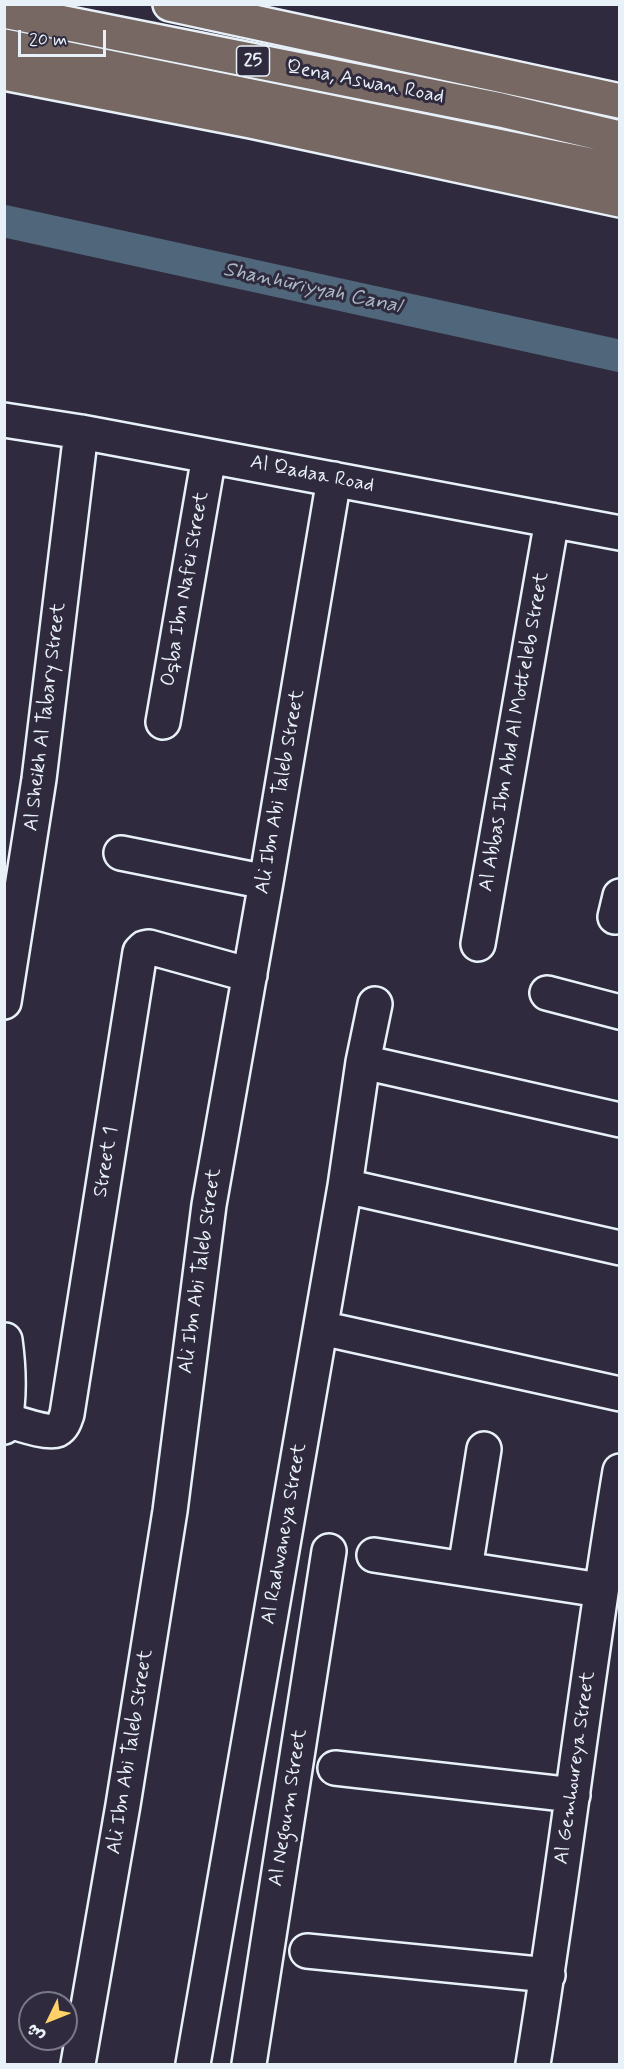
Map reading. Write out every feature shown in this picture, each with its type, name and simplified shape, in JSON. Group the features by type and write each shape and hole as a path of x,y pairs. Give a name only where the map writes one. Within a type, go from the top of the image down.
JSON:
{"main road":[{"path":"170,4 620,101"},
{"name":"Qena, Aswan Road","path":"4,11 501,110 620,138"},
{"name":"Qena, Aswan Road","path":"4,46 620,171"},
{"path":"4,73 251,121 620,200"}],"street":[{"name":"Al Qadaa Road","path":"4,420 81,432 620,533"},
{"name":"Al Sheikh Al Tabary Street","path":"4,1002 39,779 81,432"},
{"name":"Oqba Ibn Nafei Street","path":"163,722 209,456"},
{"name":"Ali Ibn Abi Taleb Street","path":"78,2064 123,1806 170,1511 208,1205 250,975 334,479"},
{"name":"Al Abbas Ibn Abd Al Motteleb Street","path":"478,944 552,520"},
{"path":"121,853 266,882"},
{"name":"Street 1","path":"5,1423 48,1431 56,1430 63,1425 68,1414 140,952 149,947 250,975"},
{"path":"547,993 620,1012"},
{"name":"Al Radwaneya Street","path":"193,2064 321,1328 363,1062 375,1004"},
{"path":"363,1062 620,1120"},
{"path":"345,1186 620,1248"},
{"path":"321,1328 620,1394"},
{"path":"5,1340 9,1366 5,1423"},
{"path":"465,1569 484,1449"},
{"name":"Al Gemhoureya Street","path":"533,2064 548,1975 600,1590 620,1471"},
{"name":"Al Negoum Street","path":"249,2064 328,1551"},
{"path":"374,1555 600,1590"},
{"path":"335,1768 573,1795"},
{"path":"307,1951 548,1975"}],"waterway":[{"name":"Shanhūriyyah Canal","path":"4,221 620,356"}]}
